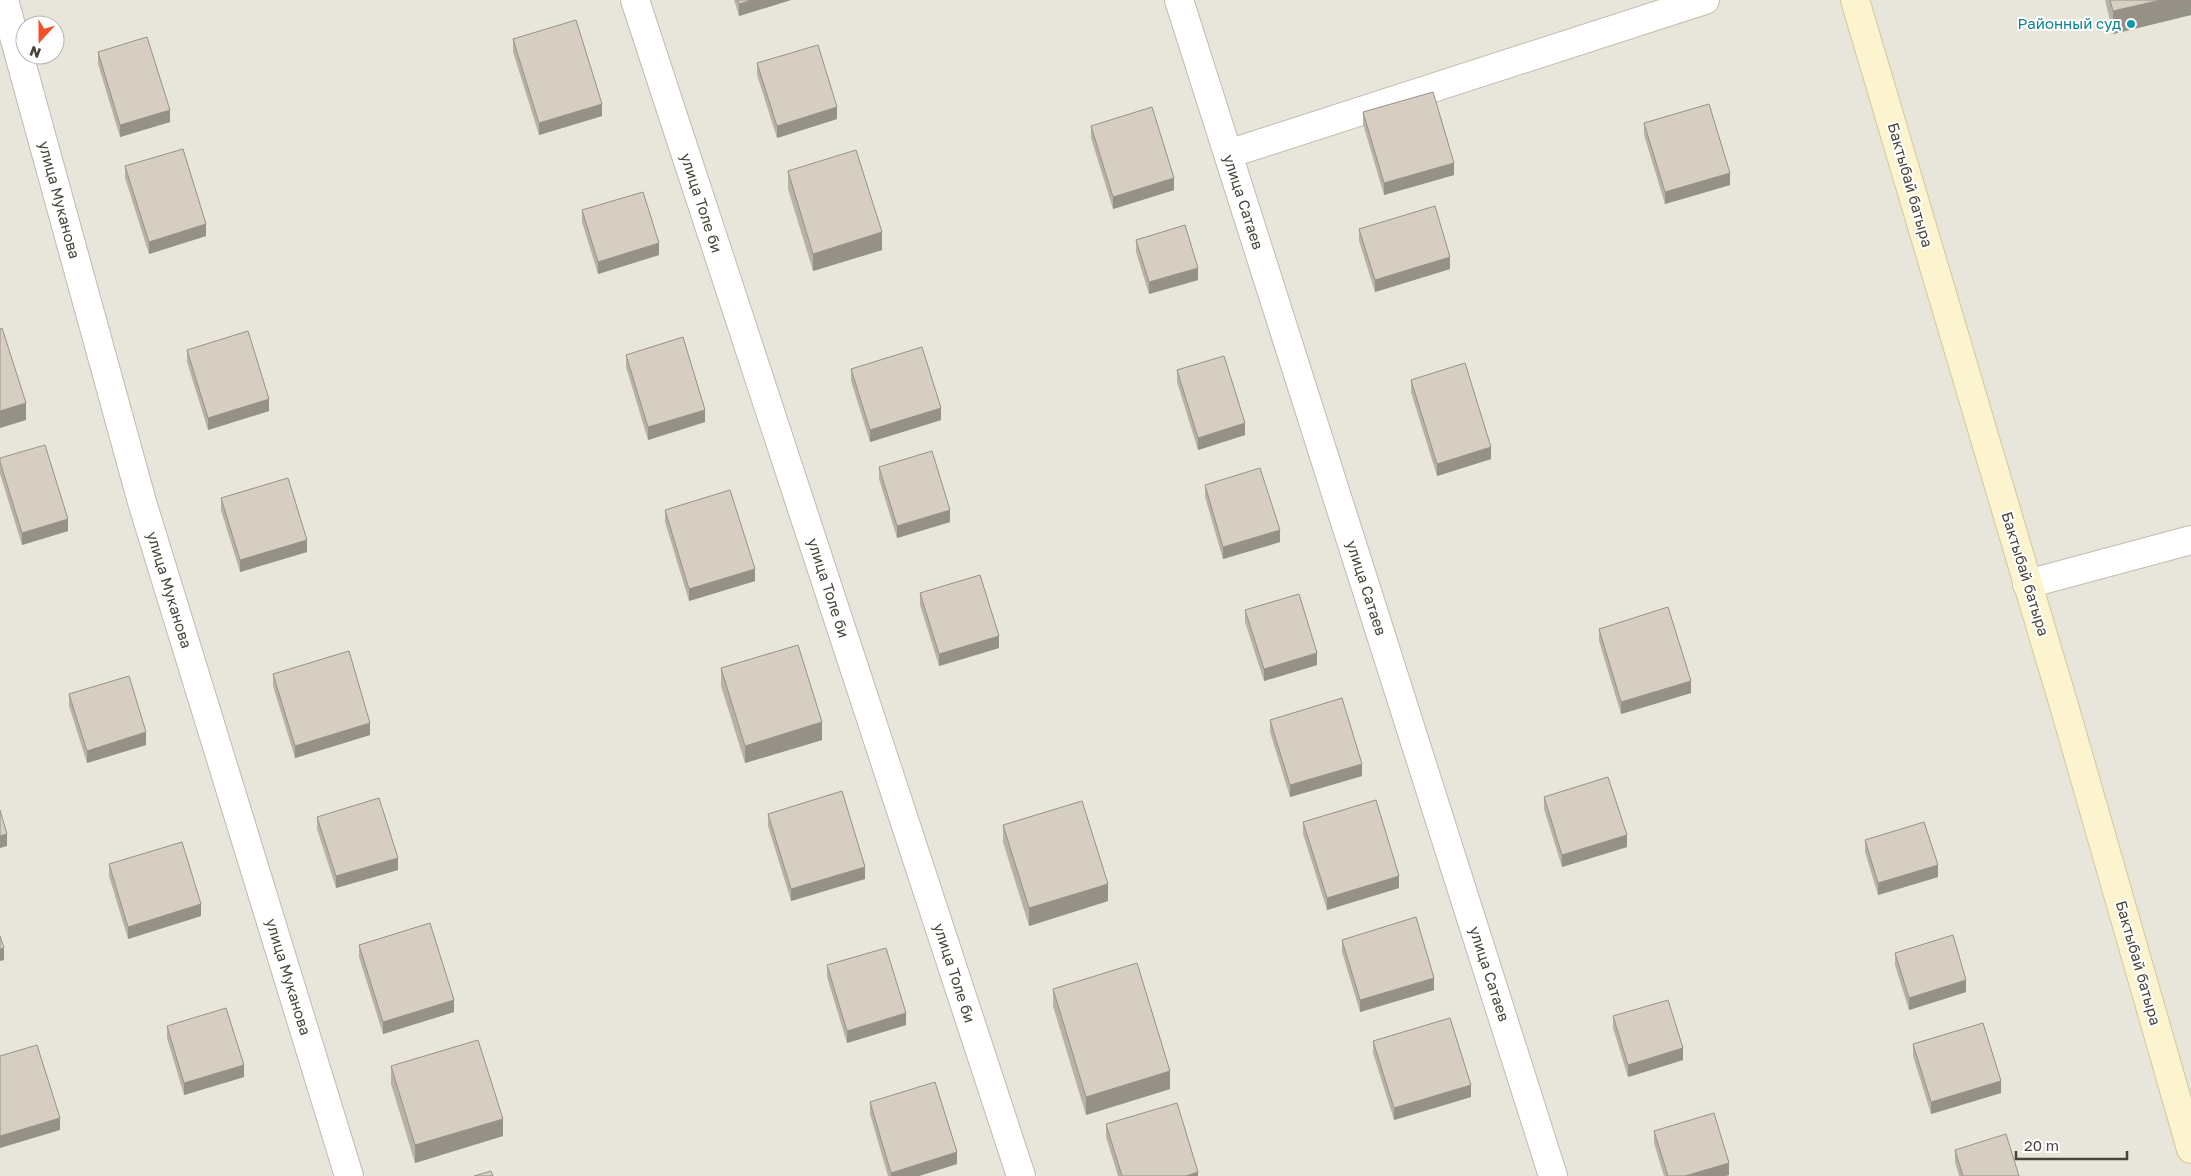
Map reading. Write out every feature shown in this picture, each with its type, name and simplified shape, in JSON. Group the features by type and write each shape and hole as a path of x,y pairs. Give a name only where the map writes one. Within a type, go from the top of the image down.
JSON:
{"street":[{"name":"улица Муканова","path":"4,0 142,502 349,1176"},
{"name":"улица Толе би","path":"635,0 1021,1176"},
{"name":"улица Сатаев","path":"1179,0 1553,1176"},
{"path":"1228,154 1705,0"},
{"name":"Бактыбай батыра","path":"1855,0 2028,584 2191,1148"},
{"path":"2028,584 2191,540"}],"shaded area":[{"path":"0,0 2191,0 2191,1176 0,1176"}],"building":[{"path":"738,0 752,0 739,4"},
{"path":"2110,0 2161,0 2113,11"},
{"path":"576,20 602,104 539,123 513,39"},
{"path":"147,37 170,110 120,125 98,52"},
{"path":"818,45 837,107 777,126 757,63"},
{"path":"1433,92 1454,163 1384,183 1363,112"},
{"path":"1709,104 1730,173 1665,192 1644,123"},
{"path":"1152,107 1174,178 1113,197 1091,126"},
{"path":"183,149 206,224 149,242 125,166"},
{"path":"856,150 882,232 813,254 788,171"},
{"path":"643,192 659,243 598,262 582,210"},
{"path":"1435,206 1450,257 1375,280 1359,229"},
{"path":"1185,225 1198,268 1149,282 1136,240"},
{"path":"2,328 26,403 0,411 0,329"},
{"path":"248,331 269,399 208,418 187,350"},
{"path":"683,337 705,410 648,427 626,355"},
{"path":"922,347 941,408 870,430 851,369"},
{"path":"1224,356 1245,423 1198,438 1177,370"},
{"path":"1465,363 1491,447 1437,464 1411,380"},
{"path":"45,445 68,519 22,533 0,458"},
{"path":"932,451 950,510 897,526 879,467"},
{"path":"1260,468 1280,530 1223,547 1205,485"},
{"path":"288,478 307,540 240,560 221,498"},
{"path":"730,490 755,569 689,589 665,510"},
{"path":"980,575 999,636 939,654 920,593"},
{"path":"1299,594 1317,653 1264,669 1245,610"},
{"path":"1668,607 1691,681 1621,702 1599,629"},
{"path":"798,645 822,722 745,746 721,668"},
{"path":"349,651 370,723 295,746 273,674"},
{"path":"129,676 146,732 87,751 69,694"},
{"path":"1342,698 1362,764 1290,785 1270,720"},
{"path":"1608,777 1627,835 1562,855 1544,797"},
{"path":"842,791 865,867 791,889 768,814"},
{"path":"379,798 398,858 336,876 317,817"},
{"path":"1376,800 1399,876 1327,898 1303,822"},
{"path":"1082,801 1108,884 1029,908 1003,825"},
{"path":"0,810 7,834 0,836"},
{"path":"1924,822 1938,865 1878,883 1865,840"},
{"path":"182,842 201,904 128,927 109,864"},
{"path":"1416,917 1434,978 1360,1000 1342,940"},
{"path":"430,923 454,1000 383,1022 359,945"},
{"path":"1953,935 1966,980 1909,998 1895,953"},
{"path":"0,936 4,948 0,949"},
{"path":"886,948 906,1013 847,1031 827,965"},
{"path":"1137,963 1170,1071 1086,1097 1053,989"},
{"path":"1668,1000 1683,1048 1628,1065 1613,1016"},
{"path":"226,1008 244,1065 184,1083 167,1026"},
{"path":"1450,1018 1471,1085 1394,1108 1373,1041"},
{"path":"1983,1023 2001,1081 1931,1102 1913,1044"},
{"path":"478,1040 503,1119 415,1145 391,1066"},
{"path":"37,1045 60,1118 0,1136 0,1056"},
{"path":"935,1082 957,1152 891,1173 870,1102"},
{"path":"1177,1103 1198,1172 1186,1176 1122,1176 1106,1124"},
{"path":"1714,1113 1729,1163 1685,1176 1668,1176 1654,1131"},
{"path":"2006,1134 2019,1176 1963,1176 1955,1150"},
{"path":"491,1171 493,1176 474,1176"}],"place":[{"name":"Районный суд","path":"2131,24"}]}
